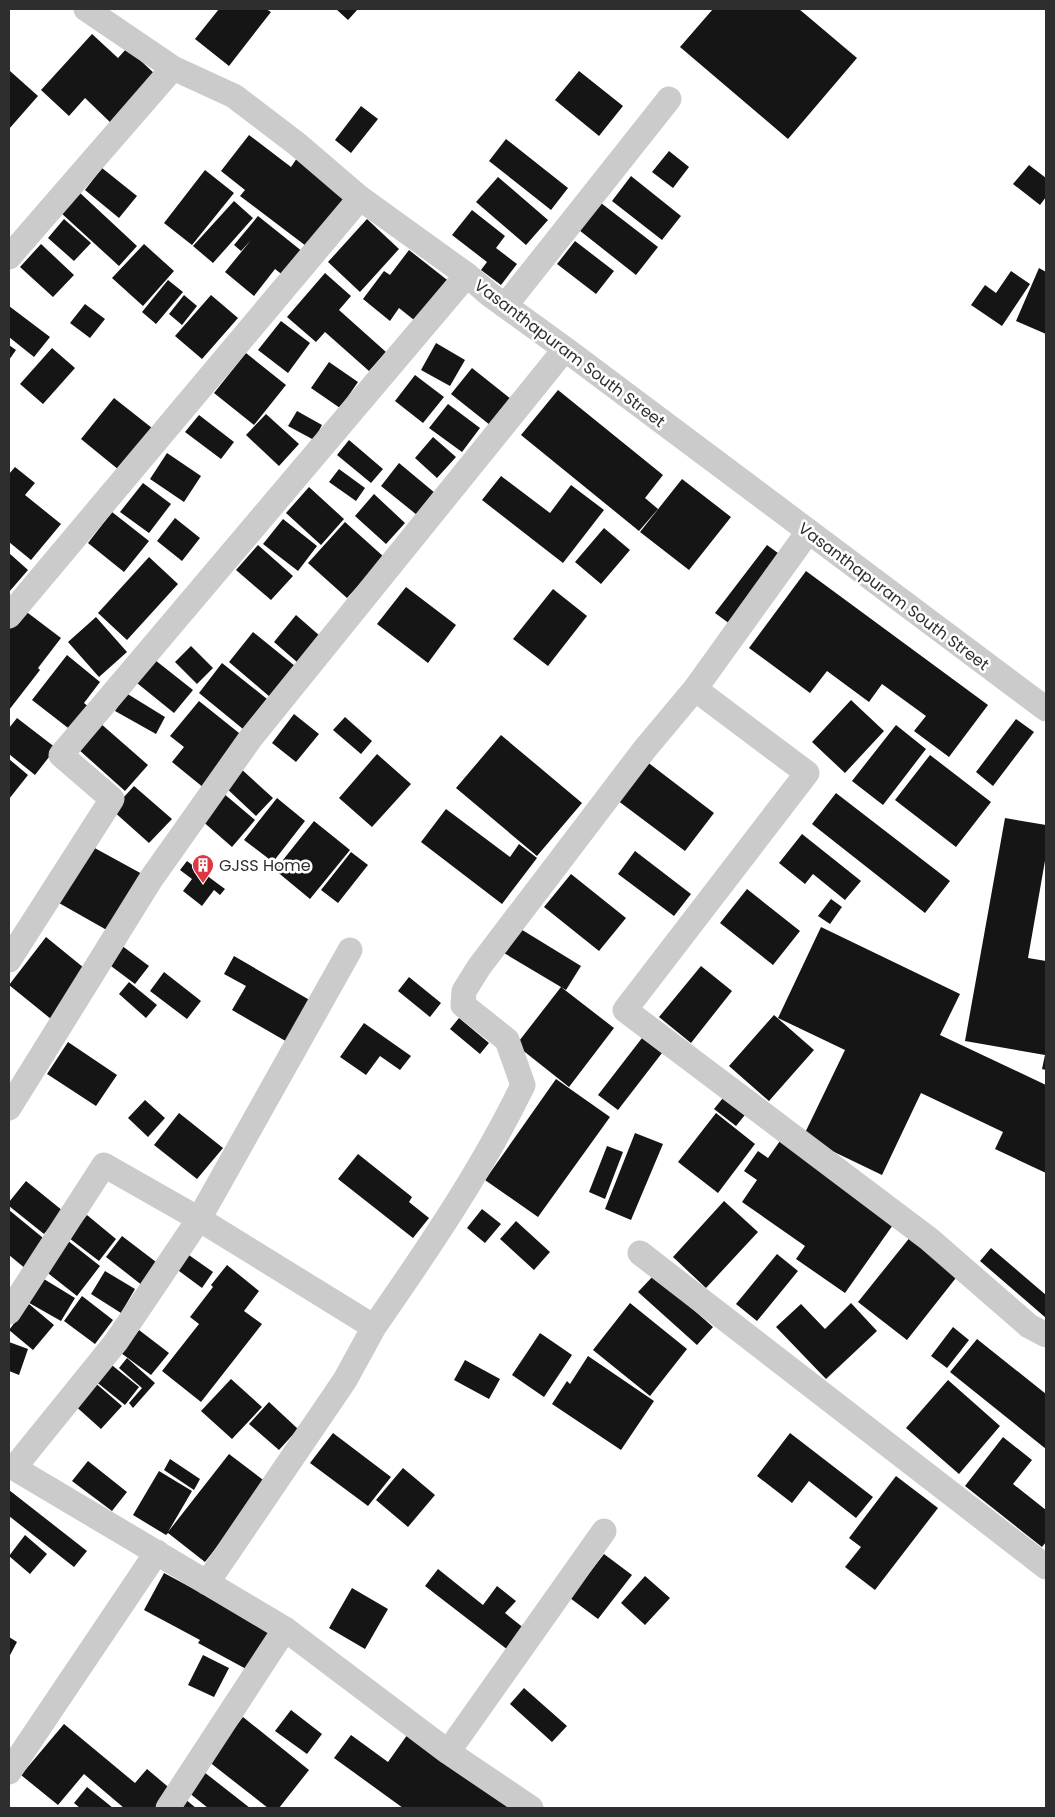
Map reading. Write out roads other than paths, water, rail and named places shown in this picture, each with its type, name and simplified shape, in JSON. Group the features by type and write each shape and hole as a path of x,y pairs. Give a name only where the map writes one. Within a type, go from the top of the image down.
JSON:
{"street":[{"name":"Vasanthapuram South Street","path":"86,9 173,68 234,96 297,144 360,198 467,275 505,306 1046,709"},
{"path":"9,257 173,68"},
{"path":"505,306 669,99"},
{"path":"9,616 360,198"},
{"path":"9,960 112,799 61,755 467,275"},
{"path":"9,1108 151,879 250,739 565,349"},
{"path":"207,1583 345,1380 374,1327 417,1265 464,1190 504,1123 523,1085 507,1040 463,1005 464,991 479,967 644,750 695,689 808,532"},
{"path":"695,689 807,773 625,1010 929,1239 1029,1326 1046,1335"},
{"path":"350,950 199,1219 116,1342 12,1467 286,1629 448,1752 531,1808"},
{"path":"9,1312 104,1165 199,1219 374,1327"},
{"path":"640,1253 1046,1567"},
{"path":"448,1752 604,1531"},
{"path":"9,1772 157,1552"},
{"path":"168,1808 286,1629"}],"place":[{"name":"GJSS Home","path":"203,884"}]}
